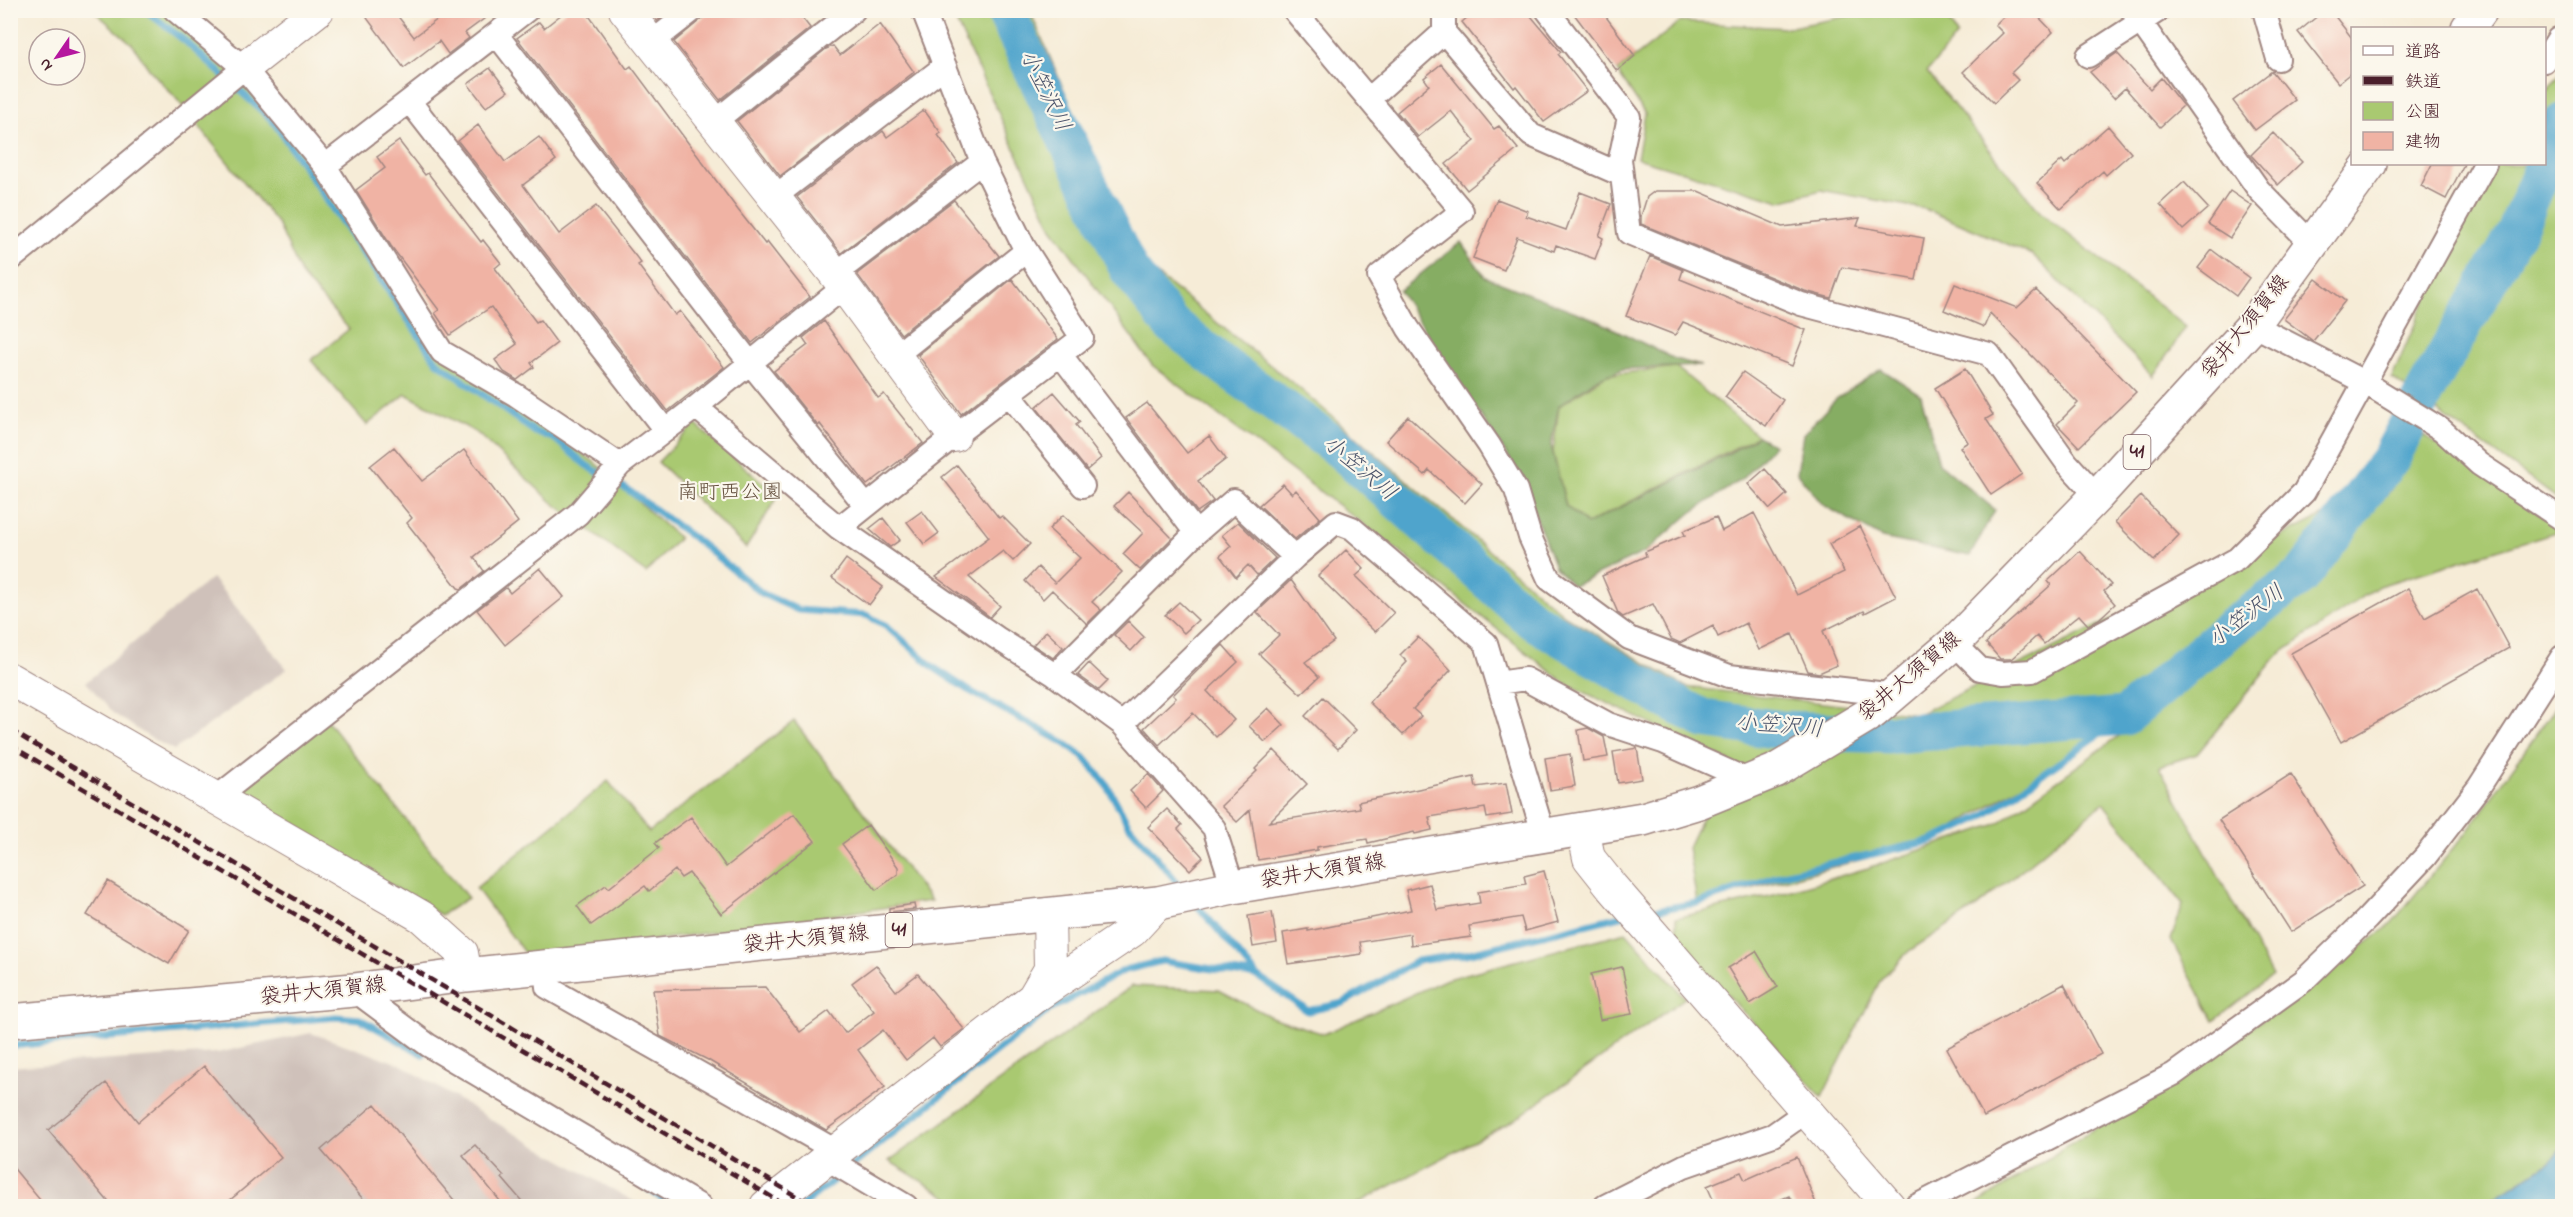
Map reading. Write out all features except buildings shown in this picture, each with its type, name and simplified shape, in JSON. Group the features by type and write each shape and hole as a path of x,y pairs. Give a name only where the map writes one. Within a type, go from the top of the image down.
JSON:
{"main road":[{"path":"2469,27 2481,10"},
{"name":"袋井大須賀線","path":"10,1021 354,990 466,975 1158,903 1233,887 1643,819 1700,802 1762,776 1884,704 1954,643 2097,496 2253,325 2369,165"}],"street":[{"path":"175,10 244,68 325,166 442,352 516,395 620,465"},
{"path":"10,260 318,10"},
{"path":"325,166 527,10"},
{"path":"625,10 840,281 954,436"},
{"path":"651,43 693,10"},
{"path":"713,123 854,10"},
{"path":"839,528 1082,338 1026,251 982,162 923,10"},
{"path":"1294,10 1462,211 1379,276 1408,328 1489,445 1516,490 1530,537 1549,579 1629,638 1729,676 1884,704"},
{"path":"1547,10 1629,117 1620,159 1629,233 1801,304 1989,354 2067,464 2097,496"},
{"path":"2264,10 2278,59"},
{"path":"2088,56 2144,14 2259,190 2312,244"},
{"path":"1370,99 1444,21 1531,135 1622,175"},
{"path":"497,35 750,363 866,506"},
{"path":"2546,59 2558,39"},
{"path":"773,198 945,66"},
{"path":"410,102 665,430"},
{"path":"216,798 578,514 620,465 750,363 840,281 982,162"},
{"path":"1954,643 1980,669 2003,674 2032,671 2237,559 2304,492 2484,165"},
{"path":"895,356 1026,251"},
{"path":"2253,325 2364,382 2442,430 2479,464 2562,519"},
{"path":"1060,354 1196,533"},
{"path":"1009,394 1083,486"},
{"path":"696,407 839,528 1122,723 1214,828 1233,887"},
{"path":"1055,675 1196,533 1234,501 1295,557"},
{"path":"1122,723 1295,557 1336,522 1352,528 1486,643 1544,836"},
{"path":"1916,1206 2174,1074 2303,981 2367,919 2425,857 2479,787 2562,657"},
{"path":"10,679 422,917 462,953 466,975"},
{"path":"1498,683 1525,679 1608,724 1762,776"},
{"path":"1583,829 1589,858 1612,887 1889,1206"},
{"path":"766,1206 1033,998 1132,931 1158,903"},
{"path":"1033,998 1050,969 1049,914"},
{"path":"545,968 547,987 833,1156 906,1206"},
{"path":"354,990 428,1045 700,1206"},
{"path":"1605,1206 1684,1166 1773,1135 1806,1111"}],"shaded area":[{"path":"212,578 287,669 174,750 149,737 113,713 86,682"},
{"path":"311,1033 400,1064 510,1131 642,1206 11,1206 10,1067 217,1053"}],"green space":[{"path":"94,11 175,11 244,68 461,363 593,461 679,538 646,573 552,502 477,433 406,394 367,425 311,360 349,329 302,276 278,224 175,97 149,69 132,44"},
{"path":"951,11 1030,11 1137,259 1299,388 1565,616 1686,687 1918,714 2361,497 2233,626 2054,766 1931,841 1697,903 1688,847 1729,761 1565,683 1391,545 1152,365 1052,228"},
{"path":"1874,11 1943,11 1957,35 1927,72 2041,213 2186,327 2153,376 2033,255 1925,209 1821,190 1780,201 1637,158 1645,114 1617,71 1680,22 1787,28"},
{"path":"2562,71 2562,502 2392,378 2478,176 2487,165 2546,165 2546,92"},
{"path":"1461,242 1485,277 1594,319 1675,359 1701,366 1623,369 1597,379 1559,406 1551,445 1566,506 1587,524 1729,453 1758,436 1774,445 1742,479 1691,513 1645,552 1573,586 1555,567 1520,475 1399,291"},
{"path":"1676,367 1758,436 1587,524 1566,506 1553,452 1559,406 1606,375"},
{"path":"1881,369 1921,395 1939,463 1995,510 1970,556 1882,538 1823,505 1797,473 1803,434 1836,399"},
{"name":"南町西公園","path":"695,424 778,496 746,548 658,462"},
{"path":"2422,434 2562,530 2379,586 2277,656 2197,754 2159,766 2272,976 2214,1021 2171,940 2183,904 2103,803 1978,906 1909,951 1881,979 1822,1097 1677,940 1676,918 1774,895 1868,868 1997,824 2173,697 2259,630 2390,491"},
{"path":"2562,698 2562,1206 1974,1206 2273,1013 2389,926 2467,832"},
{"path":"322,714 468,898 441,915 228,789"},
{"path":"794,721 931,901 528,958 476,888 608,781 649,832"},
{"path":"1626,932 1685,998 1514,1120 1353,1206 962,1206 889,1161 1132,986 1219,990 1271,1017 1324,1034 1447,979"}],"water":[{"path":"2562,1149 2562,1206 2482,1206 2549,1162"}],"waterway":[{"path":"145,10 185,41 273,121 437,362 535,432 555,439 586,465 628,490 699,542 763,594 798,610 866,615 887,626 933,667 968,690 1063,742 1084,757 1107,785 1128,824 1183,889"},
{"name":"小笠沢川","path":"1005,10 1129,270 1171,324 1227,368 1341,450 1532,620 1662,697 1704,719 1781,730 1893,734 2125,716 2233,626 2301,577 2390,459 2427,388 2516,232 2544,165"},
{"name":"小笠沢川","path":"2546,161 2562,123"},
{"path":"1645,912 1697,903 1787,873 1931,841 1982,817 2125,716"},
{"path":"1196,904 1257,976 1308,1011 1343,1003 1417,961 1466,954 1625,915"},
{"path":"801,1206 1049,1010 1125,970 1162,961 1257,976"},
{"path":"10,1046 336,1017 360,1019 423,1054"},
{"path":"642,1184 672,1206"}],"railway":[{"path":"10,730 813,1206"},
{"path":"10,745 787,1206"}]}
